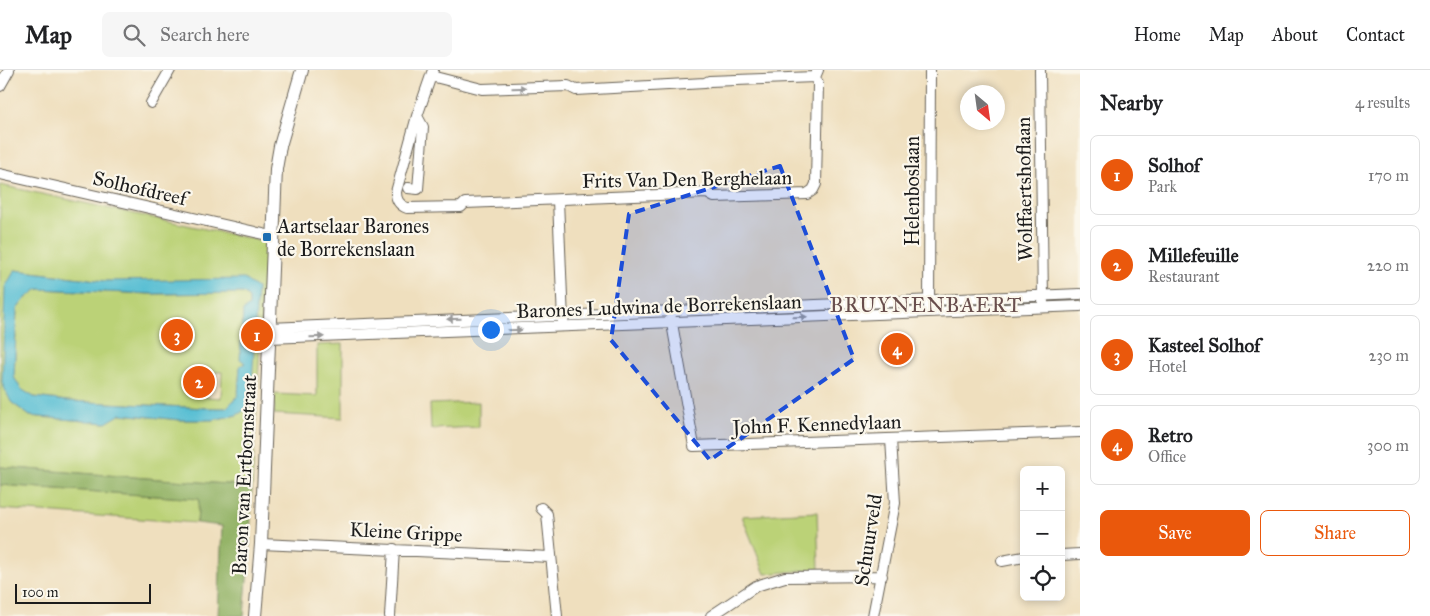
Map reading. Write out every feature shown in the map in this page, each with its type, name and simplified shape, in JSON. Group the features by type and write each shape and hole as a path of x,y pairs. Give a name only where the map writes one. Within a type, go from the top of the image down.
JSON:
{"street":[{"path":"0,86 9,70"},
{"path":"150,103 170,70"},
{"name":"Baron van Ertbornstraat","path":"255,616 261,544 276,169 280,146 302,70"},
{"name":"Helenboslaan","path":"929,312 930,70"},
{"name":"Wolffaertshoflaan","path":"1040,70 1043,308"},
{"path":"432,74 435,77 471,88 568,86 576,90 704,83 709,80 816,74"},
{"name":"Frits Van Den Berghelaan","path":"432,74 417,116 396,192 396,198 401,205 414,209 461,206 465,203 707,193 714,197 807,194 813,190 816,184 818,84 816,74"},
{"path":"408,188 418,189 423,127 417,116"},
{"name":"Solhofdreef","path":"0,174 272,236"},
{"name":"Frits Van Den Berghelaan","path":"558,200 563,328"},
{"name":"Barones Ludwina de Borrekenslaan","path":"269,333 669,310 1080,294"},
{"name":"Barones Ludwina de Borrekenslaan","path":"269,333 563,328 1080,306"},
{"name":"John F. Kennedylaan","path":"669,310 694,446 1080,432"},
{"name":"Schuurveld","path":"873,616 895,503 891,439"},
{"path":"541,508 548,514 550,557 557,616"},
{"name":"Kleine Grippe","path":"261,544 550,557"},
{"path":"390,616 394,549"},
{"path":"1065,555 1080,554"},
{"path":"1002,561 1002,563 1020,558"},
{"path":"711,616 756,586 785,576 882,576"}],"highlighted area":[{"path":"780,166 854,359 710,460 611,340 629,214"}],"green space":[{"path":"0,185 266,242 252,486 0,467","holes":["15,270 105,281 257,288 237,415 212,420 180,420 121,414 105,423 30,416 11,402"]},
{"path":"38,289 151,294 243,293 249,298 249,307 245,363 240,366 238,396 226,408 67,401 34,397 20,389 14,377 17,309 25,299","holes":["206,372 222,372 221,398 205,397"]},
{"path":"343,344 343,418 274,414 275,394 317,396 317,345"},
{"path":"479,402 479,427 431,429 430,404"},
{"path":"0,467 252,486 250,544 244,616 218,616 222,526 197,523 199,499 0,485"},
{"path":"0,485 199,499 197,523 0,509"},
{"path":"817,512 819,569 765,574 742,516"}],"water":[{"path":"15,270 105,281 244,279 257,288 251,406 237,415 212,420 180,420 121,414 106,423 30,416 11,402 2,383 5,287","holes":["38,289 151,294 243,293 249,298 249,306 243,311 240,359 245,363 240,366 238,396 226,408 67,401 34,397 21,389 14,377 17,309 25,299"]}],"place":[{"name":"Aartselaar Barones de Borrekenslaan","path":"267,237"},
{"name":"Kasteel Solhof","path":"177,335"},
{"name":"Solhof","path":"257,335"},
{"name":"Retro","path":"897,349"},
{"name":"Millefeuille","path":"199,382"}],"district":[{"name":"BRUYNENBAERT","path":"926,305"}]}
